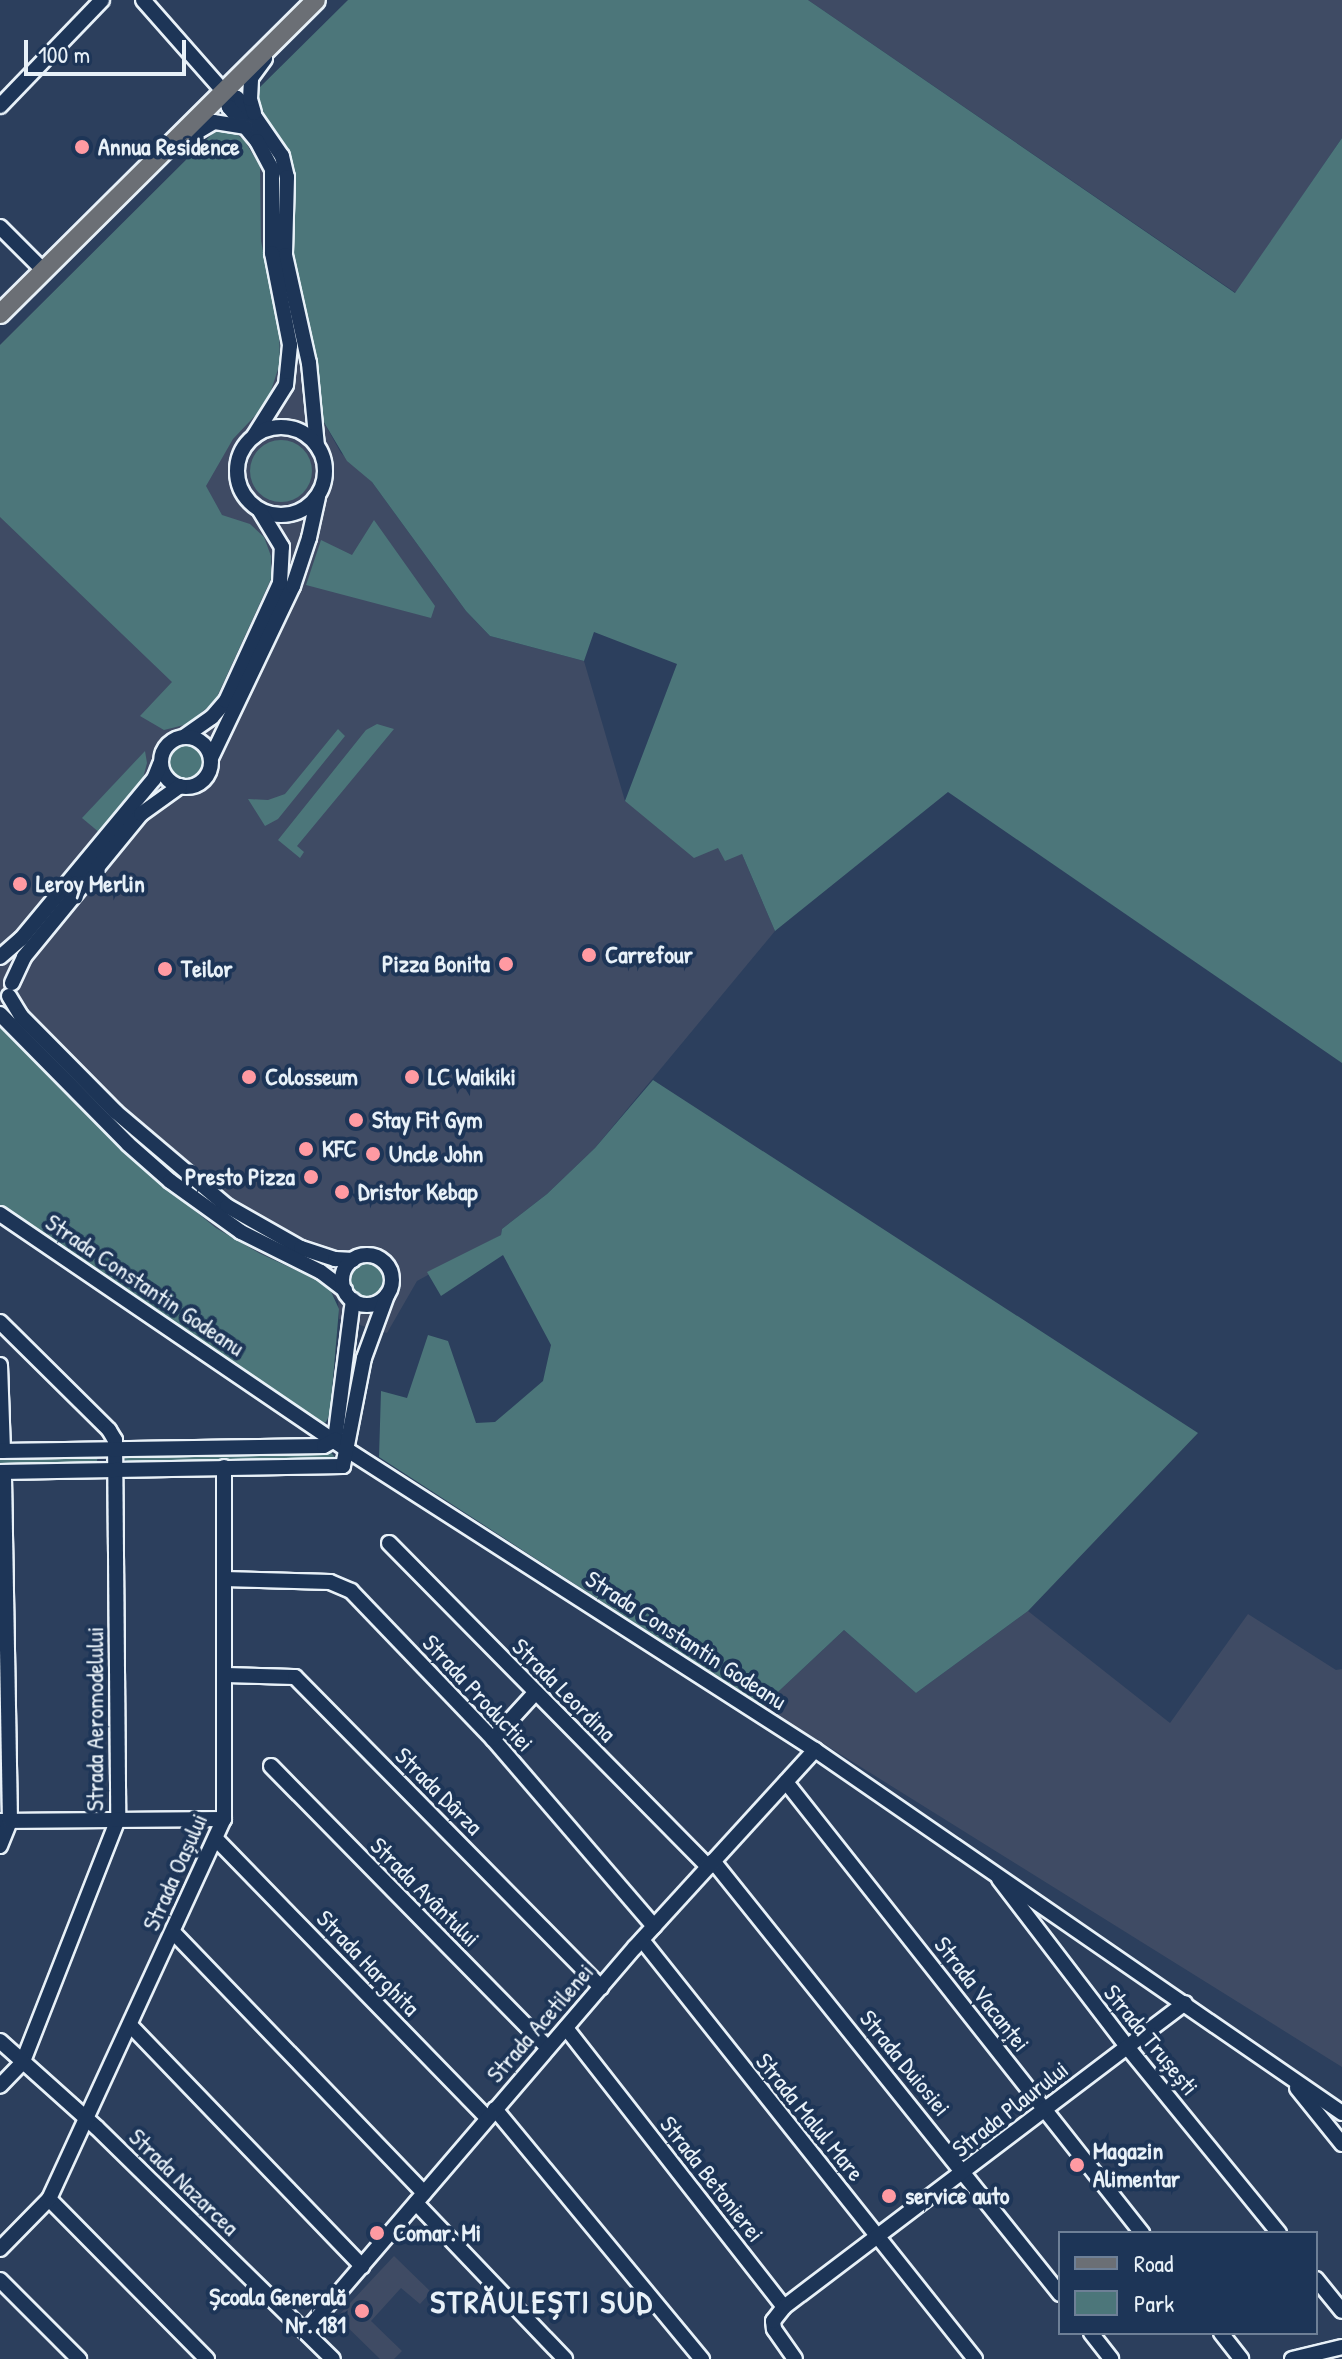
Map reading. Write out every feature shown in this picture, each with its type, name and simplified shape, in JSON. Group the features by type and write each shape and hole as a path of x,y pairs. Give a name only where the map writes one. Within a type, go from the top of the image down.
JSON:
{"main road":[{"path":"0,314 316,0"}],"street":[{"path":"0,106 102,0"},
{"path":"7,994 24,957 141,814 180,786 201,781 209,772 211,758 293,586 325,475 317,446 309,363 285,255 285,167 251,122 229,107 224,92 143,0"},
{"path":"0,957 21,939 154,779 169,743 212,717 226,701 280,583 282,547 260,511 249,502 237,475 238,461 278,403 286,385 291,359 272,253 272,169 251,122 250,99 251,78 289,27"},
{"path":"166,151 214,122 251,122"},
{"path":"0,227 43,270"},
{"path":"254,436 264,430 288,427 299,431 317,446"},
{"path":"260,511 272,515 298,513 318,497"},
{"path":"185,736 199,740 211,758"},
{"path":"160,764 167,779 180,786"},
{"path":"0,967 7,994 21,1016 116,1112 227,1206 301,1248 335,1259 353,1260 372,1255 384,1261 392,1278 364,1358 349,1451 343,1466 2,1472 5,1821 0,1846"},
{"path":"0,1014 128,1144 170,1181 241,1232 321,1272 349,1295 375,1304 387,1295"},
{"name":"Strada Constantin Godeanu","path":"0,1214 349,1451 815,1750 1342,2113"},
{"path":"0,1365 1,1451 324,1446 335,1440 349,1295 343,1277 353,1260"},
{"path":"0,1322 109,1430 115,1448"},
{"name":"Strada Aeromodelului","path":"0,2086 23,2062 118,1819 115,1448"},
{"name":"Strada Oașului","path":"0,2249 49,2199 224,1819 224,1467"},
{"name":"Strada Leordina","path":"389,1543 535,1693 711,1864"},
{"name":"Strada Productiei","path":"224,1579 342,1585 493,1739 654,1926"},
{"name":"Strada Dârza","path":"225,1675 295,1677 601,1987"},
{"path":"493,1739 535,1693"},
{"name":"Strada Acetilenei","path":"305,2332 654,1926 815,1750"},
{"name":"Strada Avântului","path":"271,1766 548,2048"},
{"name":"Strada Vacanței","path":"786,1782 1140,2231"},
{"path":"5,1821 224,1819"},
{"name":"Strada Harghita","path":"216,1839 491,2113 702,2359"},
{"name":"Strada Duiosiei","path":"711,1864 965,2171 1058,2291"},
{"name":"Strada Trușești","path":"993,1870 1128,2048 1277,2231"},
{"path":"173,1932 565,2359"},
{"name":"Strada Malul Mare","path":"642,1940 975,2359"},
{"name":"Strada Plaurului","path":"784,2307 1185,2003"},
{"path":"130,2025 362,2266"},
{"name":"Strada Betonierei","path":"566,2028 784,2307"},
{"name":"Strada Nazarcea","path":"0,2041 86,2119 333,2359"},
{"path":"1286,2075 1342,2144"},
{"path":"49,2199 207,2359"},
{"path":"0,2280 79,2359"},
{"path":"1318,2281 1342,2311"},
{"path":"784,2307 773,2321 774,2329 795,2359"},
{"path":"1093,2335 1111,2359"},
{"path":"1223,2335 1241,2359"},
{"path":"1292,2359 1342,2347"}],"shaded area":[{"path":"808,0 1342,0 1342,138 1236,293"},
{"path":"251,96 288,149 293,166 290,230 319,377 322,419 341,453 372,482 466,611 490,636 584,661 625,801 719,848 742,854 775,931 595,1148 547,1194 502,1229 501,1235 417,1281 387,1333 339,1319 338,1301 319,1279 259,1253 216,1228 151,1175 0,1026 0,345"},
{"path":"1028,1611 1170,1723 1248,1614 1336,1670 1342,1669 1342,2067 763,1706 844,1630 916,1693"},
{"name":"Școala Generală Nr. 181","path":"394,2256 431,2292 420,2304 401,2288 371,2321 402,2351 394,2359 380,2359 337,2317"}],"green space":[{"path":"348,0 808,0 1235,293 1342,138 1342,1063 948,792 775,931 742,854 725,861 718,848 694,858 625,801 677,664 594,632 584,661 490,636 466,611 372,482 347,461 322,419 319,377 291,252 293,166 288,149 251,96"},
{"path":"217,129 231,130 244,140 260,166 261,241 279,331 280,363 267,403 233,439 206,486 222,515 250,524 264,537 271,556 271,579 215,701 188,724 164,730 140,716 172,682 0,517 0,345"},
{"path":"275,440 287,440 303,449 310,459 310,483 303,493 287,502 275,502 255,488 250,477 250,465 264,445"},
{"path":"374,520 435,606 431,618 306,585 321,540 352,555"},
{"path":"377,724 394,729 297,846 304,852 300,858 278,840 366,730"},
{"path":"338,729 345,736 278,819 265,826 248,799 268,800 285,794"},
{"path":"186,744 198,749 203,761 198,773 186,778 174,773 169,761 174,749"},
{"path":"145,751 147,763 143,778 100,833 82,818"},
{"path":"0,1026 151,1175 216,1228 259,1253 328,1285 339,1309 330,1414 326,1422 322,1424 0,1207"},
{"path":"653,1080 1198,1433 1028,1611 916,1693 844,1630 763,1706 379,1457 381,1391 407,1398 428,1335 448,1341 476,1423 495,1422 543,1381 551,1345 503,1255 441,1296 427,1272 501,1235 502,1229 547,1194 595,1148"},
{"path":"367,1263 379,1268 384,1280 379,1292 367,1297 355,1292 350,1280 355,1268"},
{"path":"330,1451 338,1461 133,1463 122,1459 124,1454"},
{"path":"0,1455 98,1456 96,1465 0,1467"}],"place":[{"name":"Annua Residence","path":"82,147"},
{"name":"Leroy Merlin","path":"20,884"},
{"name":"Carrefour","path":"589,955"},
{"name":"Pizza Bonita","path":"506,964"},
{"name":"Teilor","path":"165,969"},
{"name":"Colosseum","path":"249,1077"},
{"name":"LC Waikiki","path":"412,1077"},
{"name":"Stay Fit Gym","path":"356,1120"},
{"name":"KFC","path":"306,1149"},
{"name":"Uncle John","path":"373,1154"},
{"name":"Presto Pizza","path":"311,1177"},
{"name":"Dristor Kebap","path":"342,1192"},
{"name":"Magazin Alimentar","path":"1077,2165"},
{"name":"service auto","path":"889,2196"},
{"name":"Comar. Mi","path":"377,2233"},
{"name":"Școala Generală Nr. 181","path":"362,2311"}],"district":[{"name":"STRĂULEȘTI SUD","path":"542,2302"}]}
